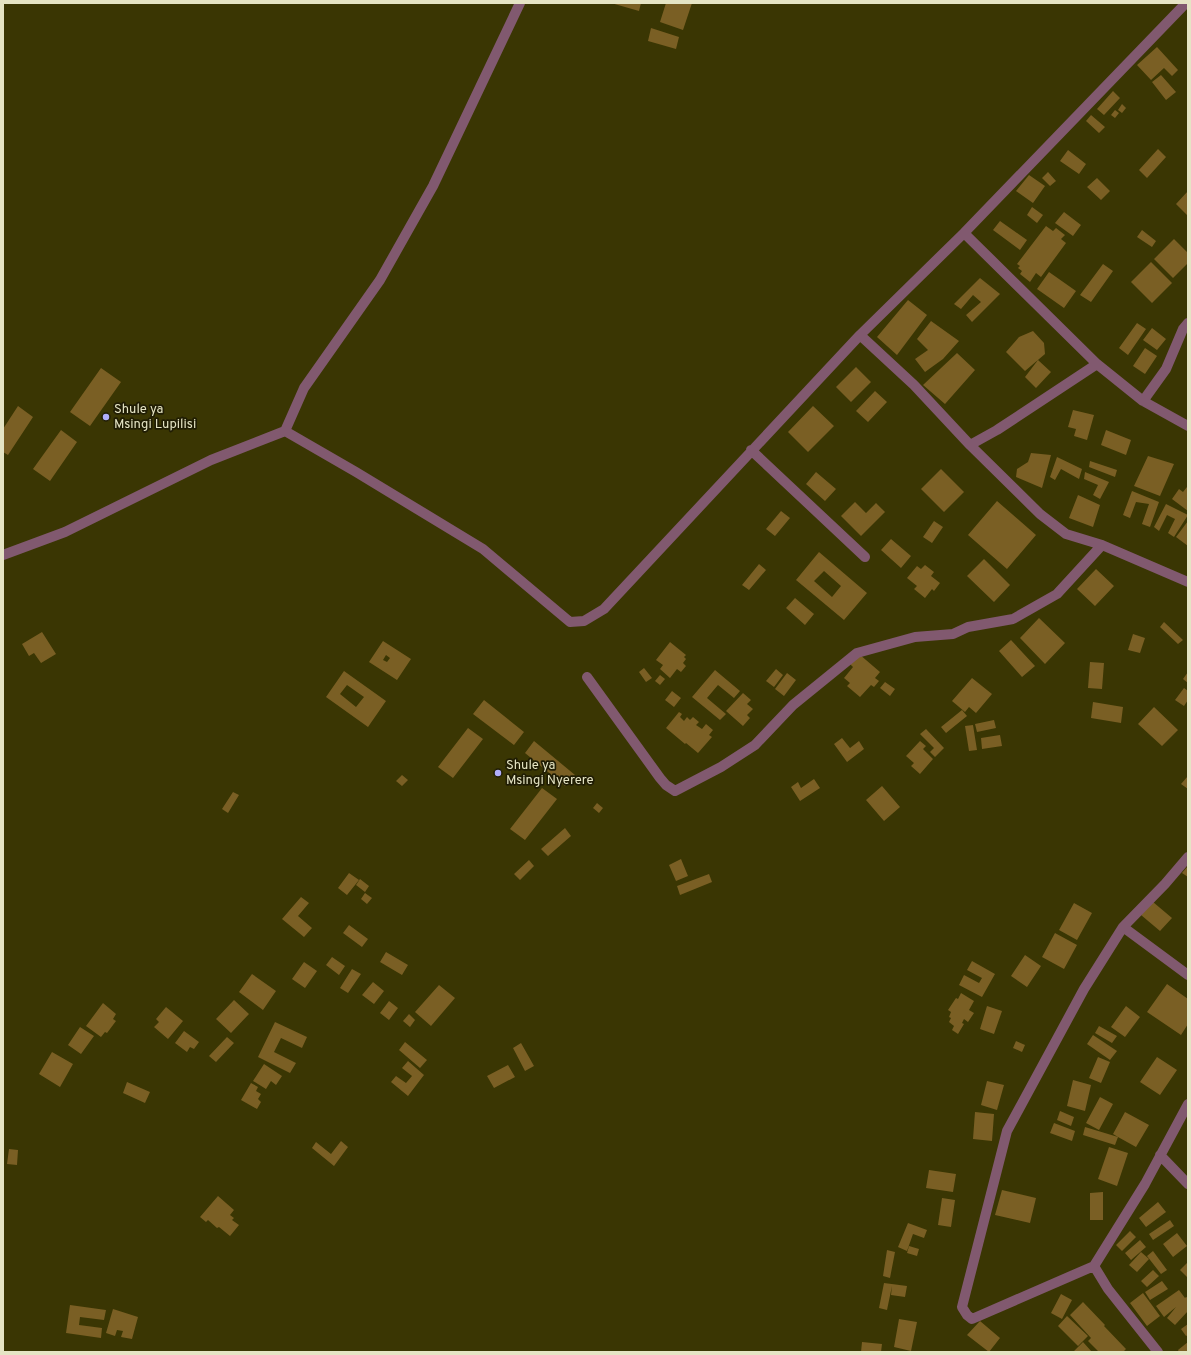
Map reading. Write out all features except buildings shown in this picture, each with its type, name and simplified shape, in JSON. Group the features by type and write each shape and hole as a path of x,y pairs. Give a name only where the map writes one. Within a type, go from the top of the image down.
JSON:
{"street":[{"path":"3,555 65,532 211,460 285,431 304,388 380,280 433,186 520,3"},
{"path":"285,431 483,549 570,622 584,621 604,609 860,335 964,232 1186,3"},
{"path":"964,232 1098,364 1143,402 1188,426"},
{"path":"1143,402 1166,369 1183,329 1188,323"},
{"path":"860,335 914,385 970,445 1040,514 1066,534 1102,545 1188,582"},
{"path":"970,445 997,430 1098,364"},
{"path":"751,450 865,557"},
{"path":"587,677 660,778 666,785 676,791 721,767 755,745 793,705 857,653 915,638 953,634 968,627 1013,619 1057,594 1102,545"},
{"path":"1188,857 1123,927 1084,989 1007,1131 962,1307 967,1315 972,1319 1094,1266 1145,1184 1188,1104"},
{"path":"1123,927 1188,975"},
{"path":"1160,1155 1188,1184"},
{"path":"1094,1266 1108,1289 1158,1352"}],"place":[{"name":"Shule ya Msingi Lupilisi","path":"106,417"},
{"name":"Shule ya Msingi Nyerere","path":"498,773"}]}
